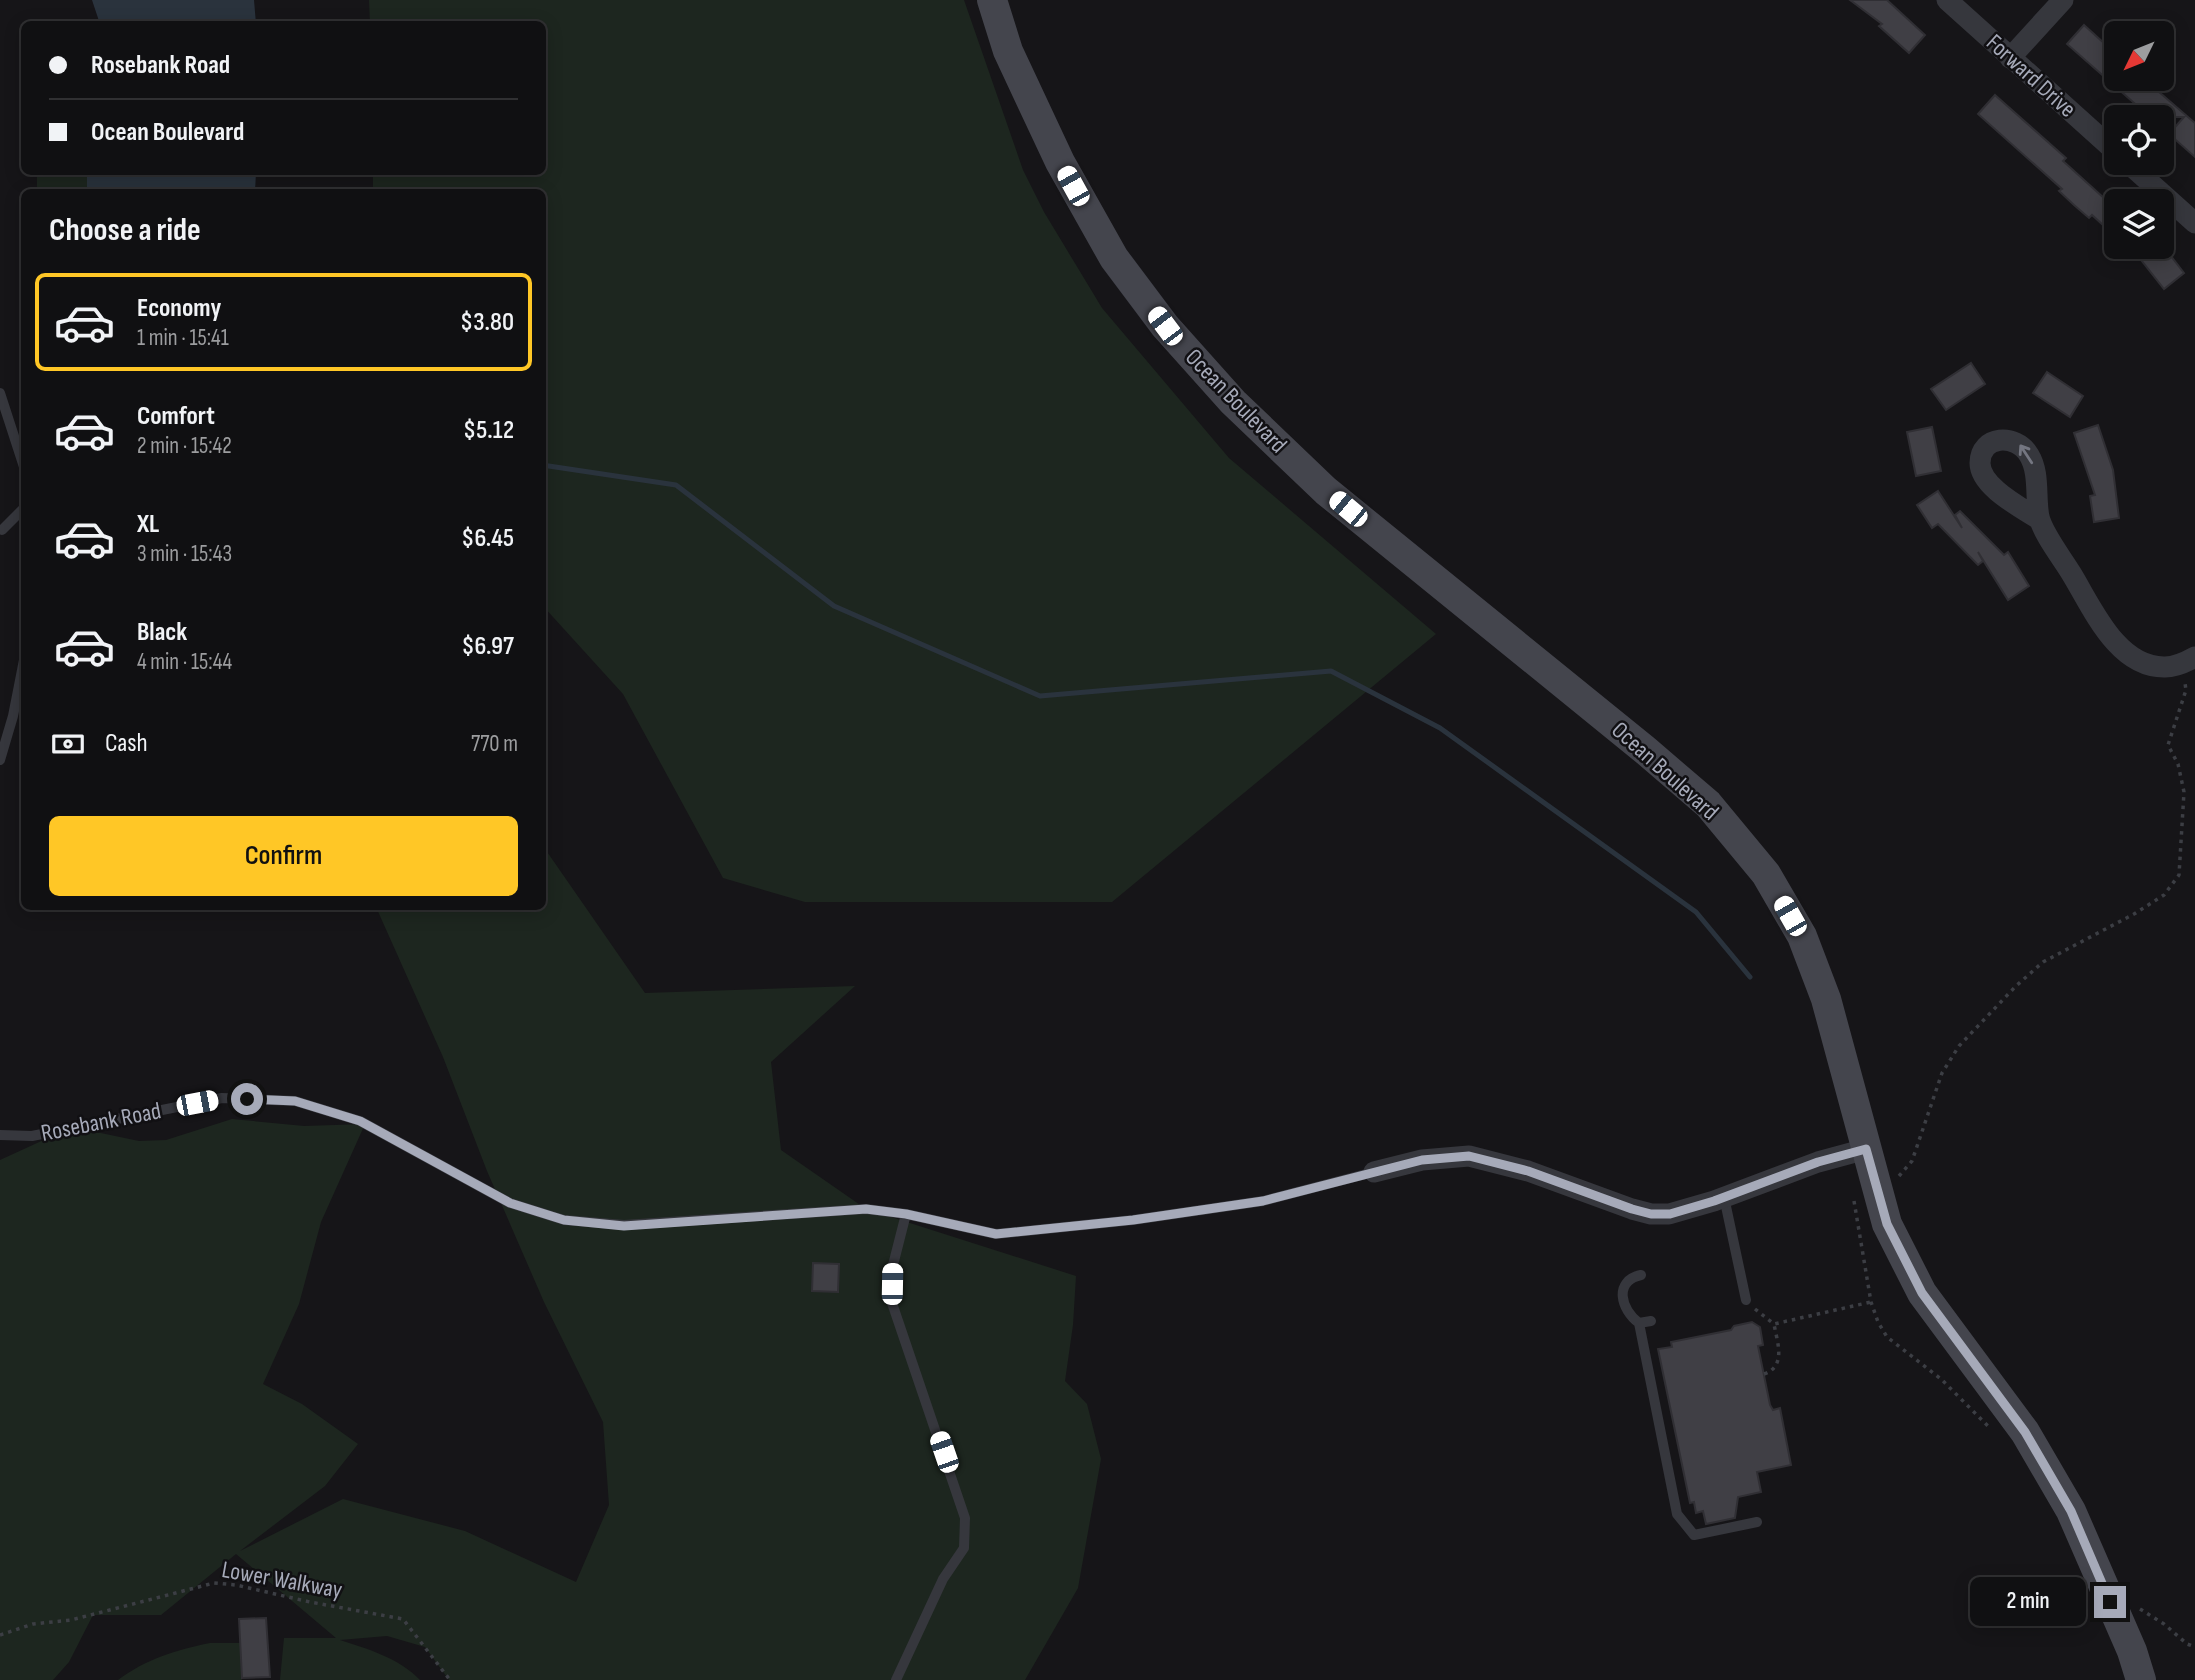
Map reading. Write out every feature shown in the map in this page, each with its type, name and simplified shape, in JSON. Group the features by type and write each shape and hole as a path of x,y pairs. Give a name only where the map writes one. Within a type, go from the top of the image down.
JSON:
{"street":[{"name":"Ocean Boulevard","path":"992,0 1008,51 1060,162 1114,258 1165,326 1233,402 1326,491 1708,804 1766,874 1802,936 1826,999 1887,1224 1922,1293 2025,1432 2071,1511 2132,1651 2141,1680"},
{"name":"Forward Drive","path":"1947,0 2104,141"},
{"path":"2010,58 2063,0"},
{"path":"2141,175 2195,223"},
{"path":"2040,520 2096,615 2111,637 2127,653 2145,663 2164,667 2188,661"},
{"name":"Rosebank Road","path":"1374,1172 1422,1160 1469,1156 1528,1171 1651,1214 1670,1214 1724,1197 1785,1173 1866,1149"}],"lane":[{"path":"0,393 21,458"},
{"path":"2,530 21,511"},
{"path":"0,760 21,675"},
{"name":"Rosebank Road","path":"0,1135 32,1136 222,1098 295,1101 360,1121 510,1203 564,1220 624,1226 821,1210 866,1209 906,1214 996,1234 1133,1220 1263,1201 1374,1172"},
{"path":"1724,1197 1746,1300"},
{"path":"896,1680 943,1579 964,1548 965,1528 965,1518 952,1475 892,1303 893,1265 906,1214"},
{"path":"1641,1275 1632,1277 1626,1283 1624,1305 1630,1316 1645,1322 1677,1514 1694,1535 1757,1522"}],"path":[{"path":"1998,1436 1941,1379 1887,1338 1871,1302 1854,1194 1859,1189 1897,1179 1912,1161 1942,1073 1959,1046 2008,994 2043,962 2164,895 2179,875 2184,792 2178,764 2168,744 2186,690 2188,661"},
{"path":"1746,1300 1774,1324 1779,1361 1769,1373 1764,1374"},
{"path":"1774,1324 1871,1302"},
{"name":"Lower Walkway","path":"0,1635 33,1623 71,1620 214,1583 236,1585 403,1619 450,1680"},
{"path":"2133,1602 2142,1611 2164,1624 2175,1636 2195,1647"}],"shaded area":[{"path":"92,0 254,0 256,21 99,21"},
{"path":"369,0 964,0 1023,170 1044,212 1102,308 1229,458 1436,634 1112,902 805,902 723,878 623,694 546,609 546,189 373,189 373,175 546,175 546,21 370,21"},
{"path":"37,175 102,175 108,189 37,189"},
{"path":"87,175 256,175 255,189 87,189"},
{"path":"546,850 645,993 855,986 771,1062 781,1150 866,1209 1076,1276 1073,1325 1065,1381 1087,1404 1101,1459 1078,1588 1025,1680 449,1680 425,1647 387,1636 340,1640 393,1660 420,1680 280,1680 284,1638 336,1638 236,1554 161,1615 93,1615 69,1662 53,1680 0,1680 0,1160 72,1127 139,1141 166,1140 232,1119 304,1126 365,1124 321,1222 299,1304 263,1384 302,1404 358,1444 325,1486 240,1551 343,1499 465,1531 576,1582 609,1505 603,1422 544,1302 487,1171 443,1057 377,910 546,910"},
{"path":"210,1643 240,1643 242,1680 118,1680 139,1666 162,1656"}],"building":[{"path":"1850,0 1887,0 1925,35 1909,53 1879,26 1882,24"},
{"path":"2084,25 2104,43 2104,77 2067,44"},
{"path":"2120,91 2158,91 2195,123 2195,157 2174,138 2174,128 2184,117 2174,117 2174,105 2136,105"},
{"path":"1995,95 2066,158 2063,161 2104,198 2104,226 2092,215 2089,218 2074,205 2059,191 2062,189 1978,114"},
{"path":"2173,259 2184,273 2164,289 2141,260"},
{"path":"1971,363 1985,384 1946,410 1931,389"},
{"path":"2047,372 2083,396 2070,417 2033,393"},
{"path":"2098,425 2113,470 2119,518 2094,522 2090,496 2095,495 2074,433"},
{"path":"1932,427 1941,471 1916,476 1907,432"},
{"path":"1938,491 1962,528 1955,515 1960,511 2004,555 2008,552 2029,586 2008,600 1978,552 1983,561 1978,565 1938,524 1932,528 1917,505"},
{"path":"813,1263 839,1264 838,1292 812,1291"},
{"path":"1752,1322 1760,1327 1763,1345 1758,1346 1770,1405 1773,1410 1780,1408 1791,1465 1757,1472 1761,1492 1738,1497 1735,1518 1706,1524 1703,1511 1696,1513 1694,1502 1690,1503 1658,1349 1672,1347 1671,1342 1731,1330 1734,1326"},
{"path":"266,1618 270,1677 242,1678 239,1619"}],"waterway":[{"path":"546,466 676,485 834,606 1040,696 1331,671 1440,728 1696,912 1750,977"}],"route":[{"path":"247,1099 295,1101 360,1121 510,1203 564,1220 624,1226 821,1210 866,1209 906,1214 996,1234 1133,1220 1263,1201 1422,1160 1469,1156 1528,1171 1632,1209 1651,1214 1670,1214 1714,1201 1818,1162 1866,1149 1887,1224 1922,1293 2025,1432 2071,1511 2110,1602"}]}
